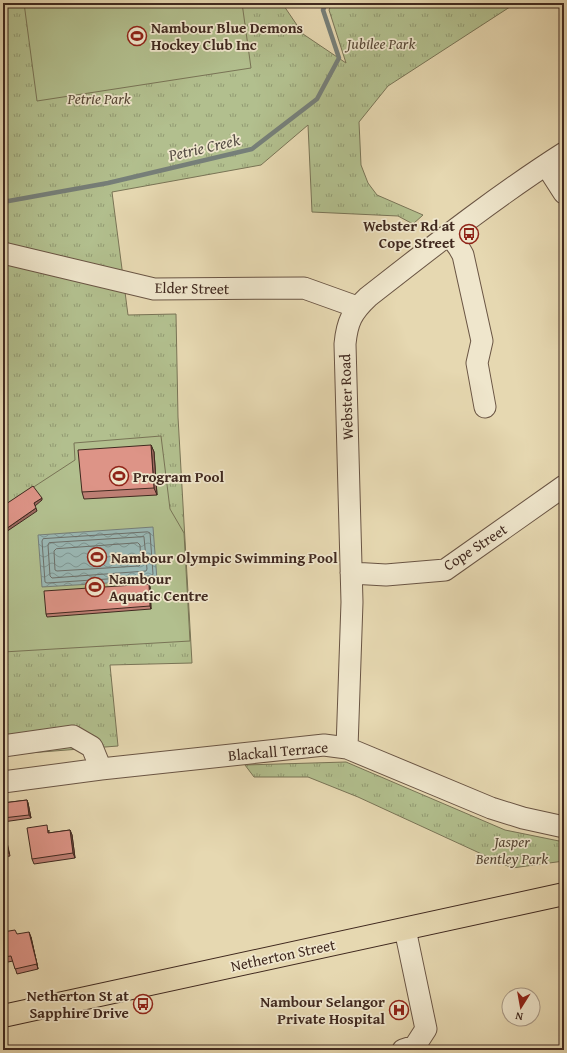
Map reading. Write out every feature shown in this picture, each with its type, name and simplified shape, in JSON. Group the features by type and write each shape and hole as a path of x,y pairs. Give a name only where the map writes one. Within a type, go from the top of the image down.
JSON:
{"main road":[{"name":"Netherton Street","path":"3,1016 564,894"}],"street":[{"name":"Webster Road","path":"347,748 352,602 344,344 349,319 357,307 368,297 449,234 518,183 564,153"},
{"path":"546,165 564,193"},
{"path":"449,234 463,256 482,341 477,362 484,407"},
{"name":"Elder Street","path":"3,253 154,289 304,288 357,307"},
{"name":"Cope Street","path":"351,573 386,575 445,570 564,486"},
{"path":"3,746 73,736 92,747 101,768"},
{"name":"Blackall Terrace","path":"3,782 101,768 324,744 347,748 491,808 523,818 564,827"},
{"path":"403,1050 414,1046 426,1029 404,928"}],"green space":[{"name":"Petrie Park","path":"3,3 282,3 303,34 346,63 329,10 332,3 516,3 388,86 359,122 361,165 368,183 377,195 423,215 413,224 398,216 312,212 308,125 261,165 112,192 128,315 176,314 178,417 192,663 110,665 118,746 3,755"},
{"name":"Nambour Blue Demons Hockey Club Inc","path":"24,3 242,3 251,68 37,101"},
{"name":"Nambour Aquatic Centre","path":"161,436 170,509 184,533 190,641 3,652 3,507 75,460 74,443"},
{"name":"Jasper Bentley Park","path":"346,762 505,830 564,842 564,861 512,868 358,797 308,777 254,777 245,765"}],"water":[{"name":"Nambour Olympic Swimming Pool","path":"153,527 157,580 42,587 38,535"}],"building":[{"name":"Program Pool","path":"151,445 154,488 82,492 78,450"},
{"path":"33,486 42,498 34,503 36,508 3,531 3,506"},
{"path":"149,584 150,606 46,614 44,591"},
{"path":"27,800 29,815 3,818 3,803"},
{"path":"47,825 48,833 70,830 73,853 32,859 27,828"},
{"path":"3,826 9,853 3,854"},
{"path":"15,930 17,934 29,932 37,964 15,969 11,956 3,957 3,932"}],"waterway":[{"name":"Petrie Creek","path":"3,202 108,183 252,149 317,99 339,58 323,10 326,3"}],"place":[{"name":"Nambour Blue Demons Hockey Club Inc","path":"137,36"},
{"name":"Webster Rd at Cope Street","path":"469,234"},
{"name":"Program Pool","path":"119,476"},
{"name":"Nambour Olympic Swimming Pool","path":"97,557"},
{"name":"Nambour Aquatic Centre","path":"95,587"},
{"name":"Netherton St at Sapphire Drive","path":"143,1004"},
{"name":"Nambour Selangor Private Hospital","path":"399,1010"}],"park label":[{"name":"Jubilee Park","path":"381,43"}]}
